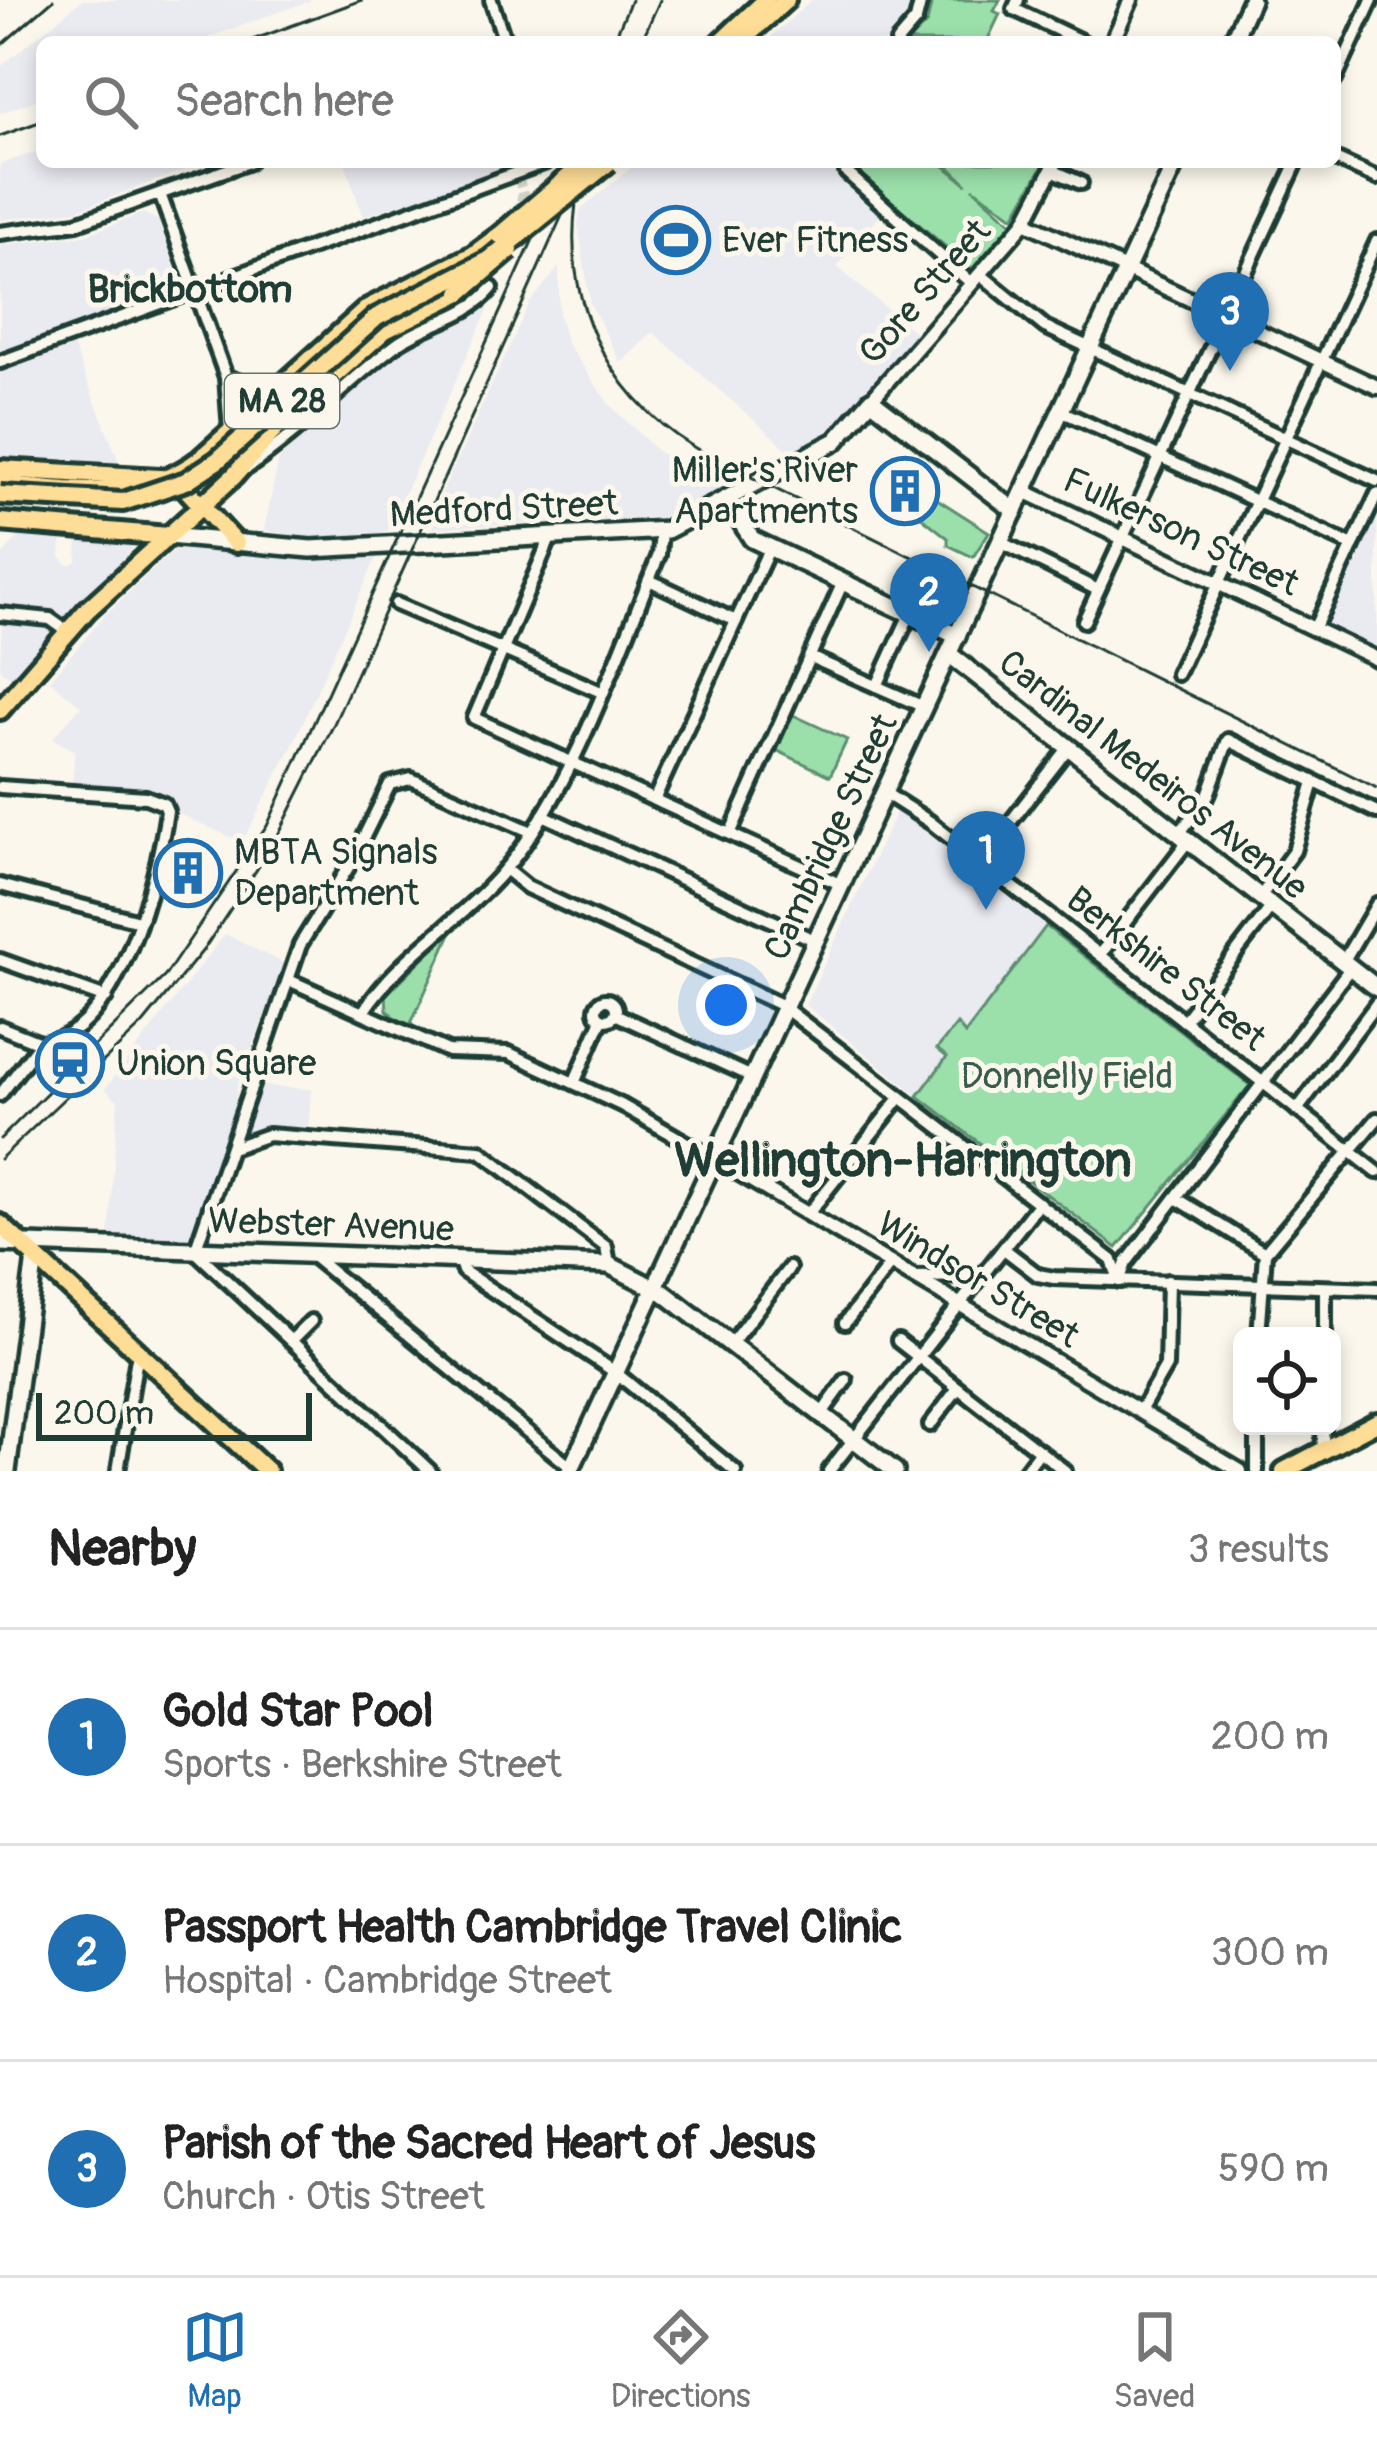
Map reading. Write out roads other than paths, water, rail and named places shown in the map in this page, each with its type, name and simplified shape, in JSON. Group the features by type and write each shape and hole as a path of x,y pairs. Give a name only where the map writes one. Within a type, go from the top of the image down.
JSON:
{"main road":[{"path":"728,36 766,0"},
{"path":"747,36 786,0"},
{"path":"1235,36 1251,0"},
{"name":"MA 28","path":"0,484 111,492 166,479 194,464 374,304 466,260 579,168"},
{"name":"MA 28","path":"0,495 115,503 181,484 227,452 376,317 484,263 602,168"},
{"name":"Cambridge Street","path":"572,1470 1173,168"},
{"path":"0,710 68,632 234,476 278,425 380,335 461,292 539,221"},
{"path":"871,400 1015,511"},
{"name":"Gore Street","path":"823,448 871,400"},
{"name":"Medford Street","path":"168,536 311,549 661,531 823,448"},
{"path":"0,469 180,481 236,543"},
{"path":"727,500 747,535 957,636"},
{"path":"0,522 168,536"},
{"name":"Cardinal Medeiros Avenue","path":"949,654 1377,988"},
{"path":"0,1224 267,1471"},
{"name":"Webster Avenue","path":"0,1243 28,1250 609,1265 655,1287 895,1471"},
{"path":"7,1471 28,1250"},
{"path":"1284,1471 1377,1422"}],"street":[{"path":"491,0 503,36"},
{"path":"902,36 916,20 921,0"},
{"path":"1115,36 1131,0"},
{"path":"1341,67 1372,0"},
{"path":"1016,4 1072,36"},
{"path":"1341,162 1377,178"},
{"path":"0,233 67,226 232,168"},
{"path":"0,362 530,168"},
{"name":"Gore Street","path":"871,400 1025,223 1053,168"},
{"path":"1057,168 1081,183"},
{"path":"1084,621 1294,168"},
{"path":"846,172 975,279 1045,327 1377,481"},
{"path":"160,194 226,377 230,432"},
{"path":"1025,223 1377,387"},
{"path":"1177,674 1377,242"},
{"path":"234,476 290,439 395,346 470,306 492,288"},
{"path":"226,377 273,394"},
{"path":"1061,411 1353,546"},
{"name":"Fulkerson Street","path":"1024,491 1377,659"},
{"path":"1314,629 1377,494"},
{"path":"363,1012 401,961 505,869 543,815 649,580 661,549 661,531"},
{"path":"551,536 474,718 842,885"},
{"path":"1000,542 1098,590"},
{"path":"654,800 770,547"},
{"path":"649,580 736,621"},
{"path":"730,834 844,582"},
{"path":"396,604 599,692"},
{"path":"0,614 50,619 68,632"},
{"path":"878,686 910,614"},
{"path":"810,657 924,707"},
{"path":"1100,955 1184,837 1208,794 1228,740 1377,812"},
{"path":"980,861 1069,747"},
{"path":"430,1471 195,1251 234,1147 256,1062 291,982 299,945 352,862 393,782 411,779 532,832"},
{"path":"1184,1021 1266,902 1294,851 1314,782"},
{"path":"0,787 146,797 164,804 166,819 139,921 106,998 68,1038 40,1043 0,1028"},
{"name":"Berkshire Street","path":"885,793 980,861 1377,1172"},
{"path":"543,815 816,941"},
{"path":"505,869 524,885 785,1007 1112,1260 1119,1281"},
{"path":"0,885 139,921"},
{"path":"1119,1281 1126,1263 1264,1084 1347,964 1377,904"},
{"path":"0,960 106,998"},
{"name":"Windsor Street","path":"291,982 452,1052 503,1050 574,1083 715,1159 1240,1471"},
{"path":"602,1019 596,1010 602,1000 613,1004 615,1014"},
{"path":"1297,1110 1377,1004"},
{"path":"574,1083 602,1019 615,1014 752,1078"},
{"path":"0,1095 40,1043"},
{"path":"808,1214 900,1098"},
{"path":"1259,1327 1265,1253 1377,1119"},
{"path":"234,1147 268,1135 480,1151 606,1247 609,1265"},
{"path":"1176,1198 1265,1253"},
{"path":"829,1471 1040,1203"},
{"path":"1004,1249 1038,1275 1377,1289"},
{"path":"311,1255 572,1470"},
{"path":"459,1259 463,1271 615,1372 735,1471"},
{"path":"845,1323 891,1263"},
{"path":"730,1345 789,1268"},
{"path":"914,1277 982,1276"},
{"path":"1140,1411 1166,1366 1168,1281"},
{"path":"1324,1327 1325,1288"},
{"path":"290,1342 311,1321"},
{"path":"898,1341 1066,1471"},
{"path":"118,1471 138,1352"},
{"path":"822,1413 846,1380"},
{"path":"931,1425 958,1388"},
{"path":"1257,1435 1258,1471"},
{"path":"1322,1450 1323,1435"},
{"path":"1025,1471 1040,1451"}],"tunnel":[{"path":"517,216 523,194 518,176"}],"tram line":[{"path":"263,36 362,0"},
{"path":"616,36 631,0"},
{"path":"0,136 36,123"},
{"path":"0,1139 165,976 267,826 565,168"}],"railway":[{"path":"0,46 53,0"},
{"path":"644,36 660,0"},
{"path":"0,1159 142,1025 204,949 273,845 333,726 583,168"},
{"path":"576,203 574,243 588,318 623,383 677,436 1377,788"}],"place":[{"name":"Ever Fitness","path":"676,240"},
{"name":"Parish of the Sacred Heart of Jesus","path":"1230,371"},
{"name":"Miller's River Apartments","path":"905,491"},
{"name":"Passport Health Cambridge Travel Clinic","path":"929,652"},
{"name":"MBTA Signals Department","path":"188,873"},
{"name":"Gold Star Pool","path":"986,910"},
{"name":"Union Square","path":"70,1063"}],"district":[{"name":"Brickbottom","path":"190,289"},
{"name":"Wellington-Harrington","path":"903,1161"}],"park label":[{"name":"Donnelly Field","path":"1067,1076"}]}
